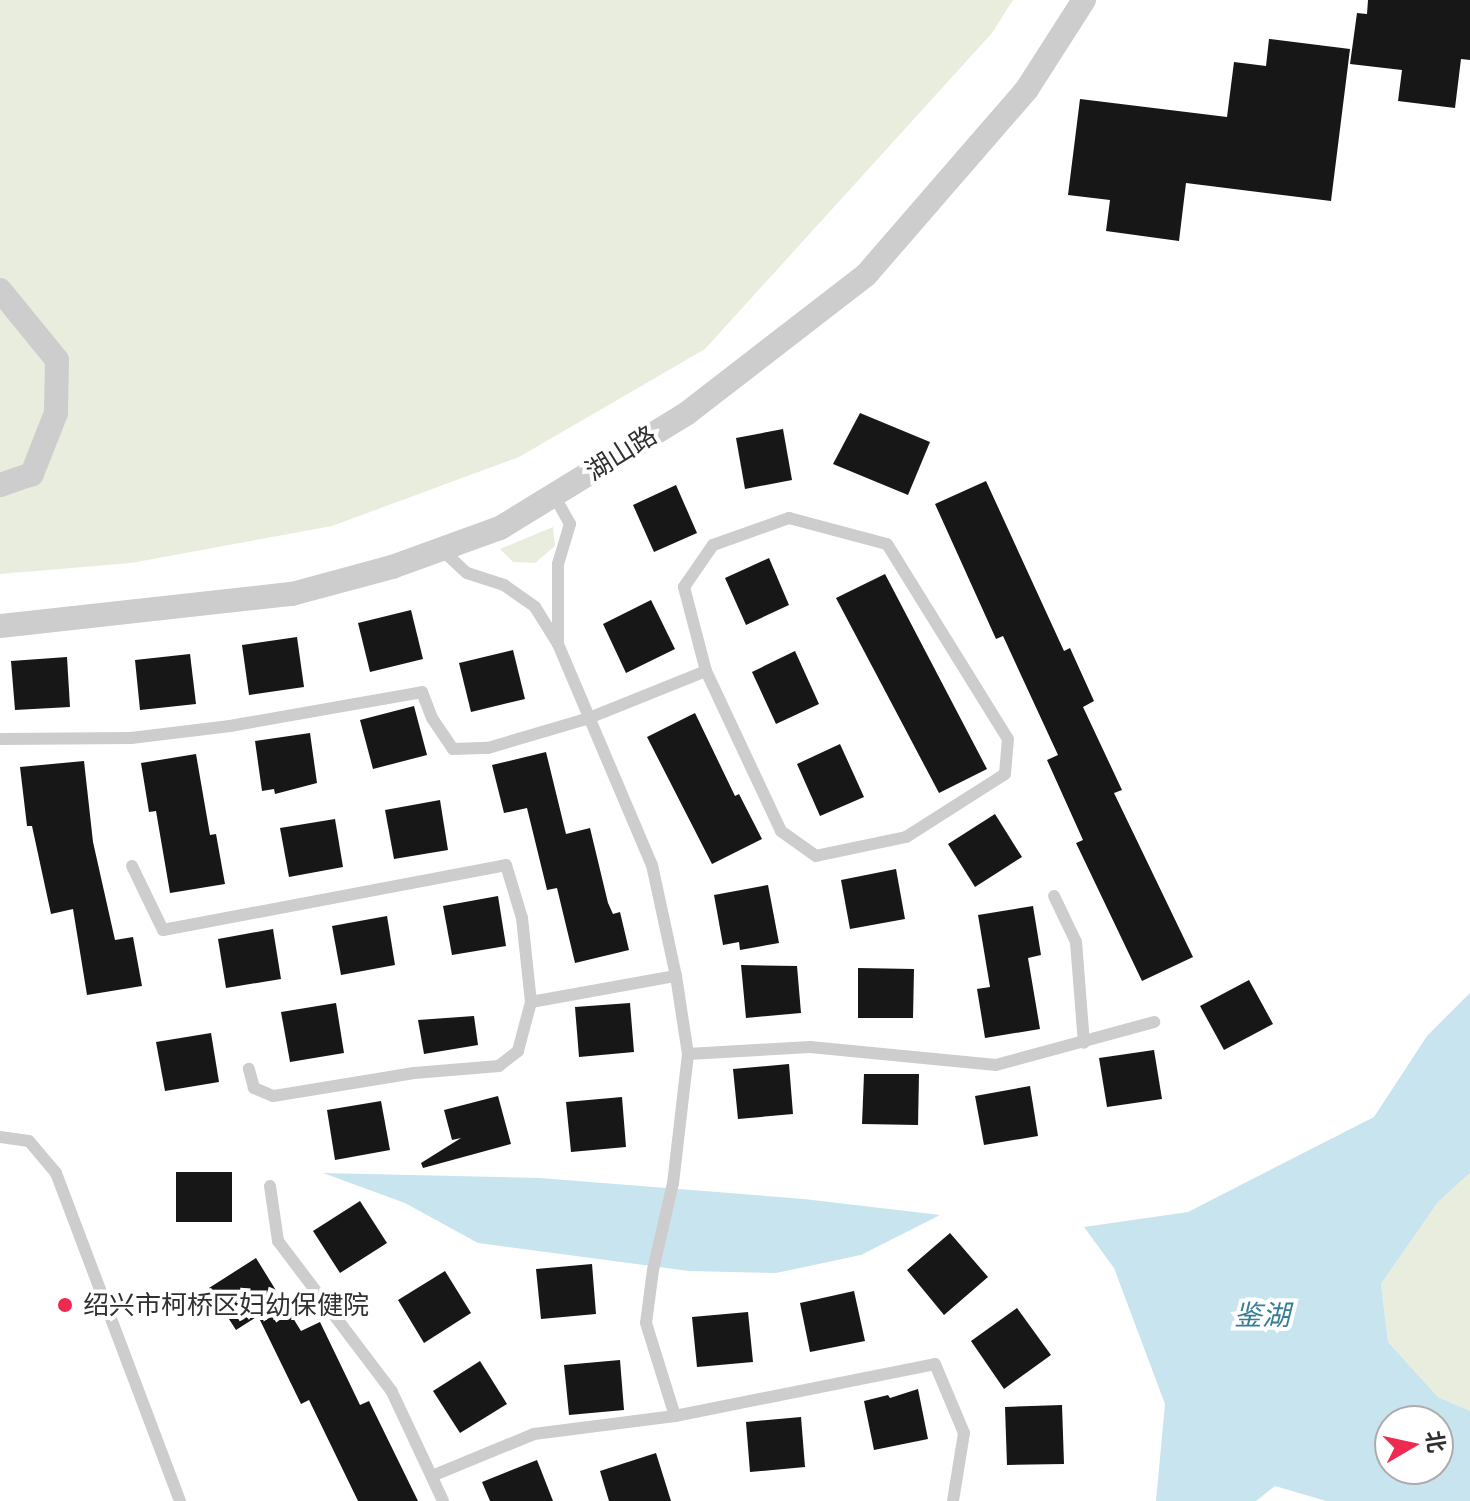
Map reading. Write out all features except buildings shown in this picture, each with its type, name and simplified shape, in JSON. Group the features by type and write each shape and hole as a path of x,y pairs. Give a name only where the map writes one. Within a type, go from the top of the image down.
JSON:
{"street":[{"name":"湖山路","path":"0,626 292,594 392,567 500,528 686,414 866,275 1027,89 1084,0"},
{"path":"0,290 57,360 56,413 32,474 0,485"}],"lane":[{"path":"554,495 570,524 558,564 558,644"},
{"path":"789,518 887,544 1008,739 1005,774 906,837 816,856 781,831 706,671 684,587 713,545 789,518"},
{"path":"441,549 467,573 504,585 535,607 558,644 652,865 676,976 688,1054 673,1183 653,1270 646,1323 675,1416"},
{"path":"0,739 131,738 230,726 422,692 432,718 453,749 488,748 589,718 706,671"},
{"path":"132,866 163,930 506,865 522,918 531,1002 518,1051 499,1066 414,1073 273,1096 254,1088 249,1069"},
{"path":"1054,896 1076,942 1084,1043"},
{"path":"531,1002 676,976"},
{"path":"688,1054 810,1047 996,1065 1154,1022"},
{"path":"0,1137 29,1141 56,1173 180,1501"},
{"path":"270,1186 278,1241 392,1392 443,1501"},
{"path":"432,1476 534,1434 675,1416 935,1364 964,1433 953,1501"}],"green space":[{"path":"0,0 1013,0 992,33 705,349 519,457 332,526 131,563 0,574"},
{"path":"553,527 555,546 535,563 513,562 500,549"},
{"path":"1470,1173 1470,1411 1438,1397 1388,1342 1381,1284 1438,1202"}],"water":[{"name":"鉴湖","path":"1470,993 1470,1173 1438,1202 1381,1284 1388,1342 1438,1397 1470,1411 1470,1501 1326,1501 1275,1486 1256,1501 1156,1501 1165,1404 1114,1268 1084,1227 1188,1212 1374,1117 1427,1036"},
{"path":"323,1173 540,1178 804,1199 940,1215 861,1255 776,1273 689,1271 478,1243 405,1203"}],"place":[{"name":"绍兴市柯桥区妇幼保健院","path":"65,1305"}]}
